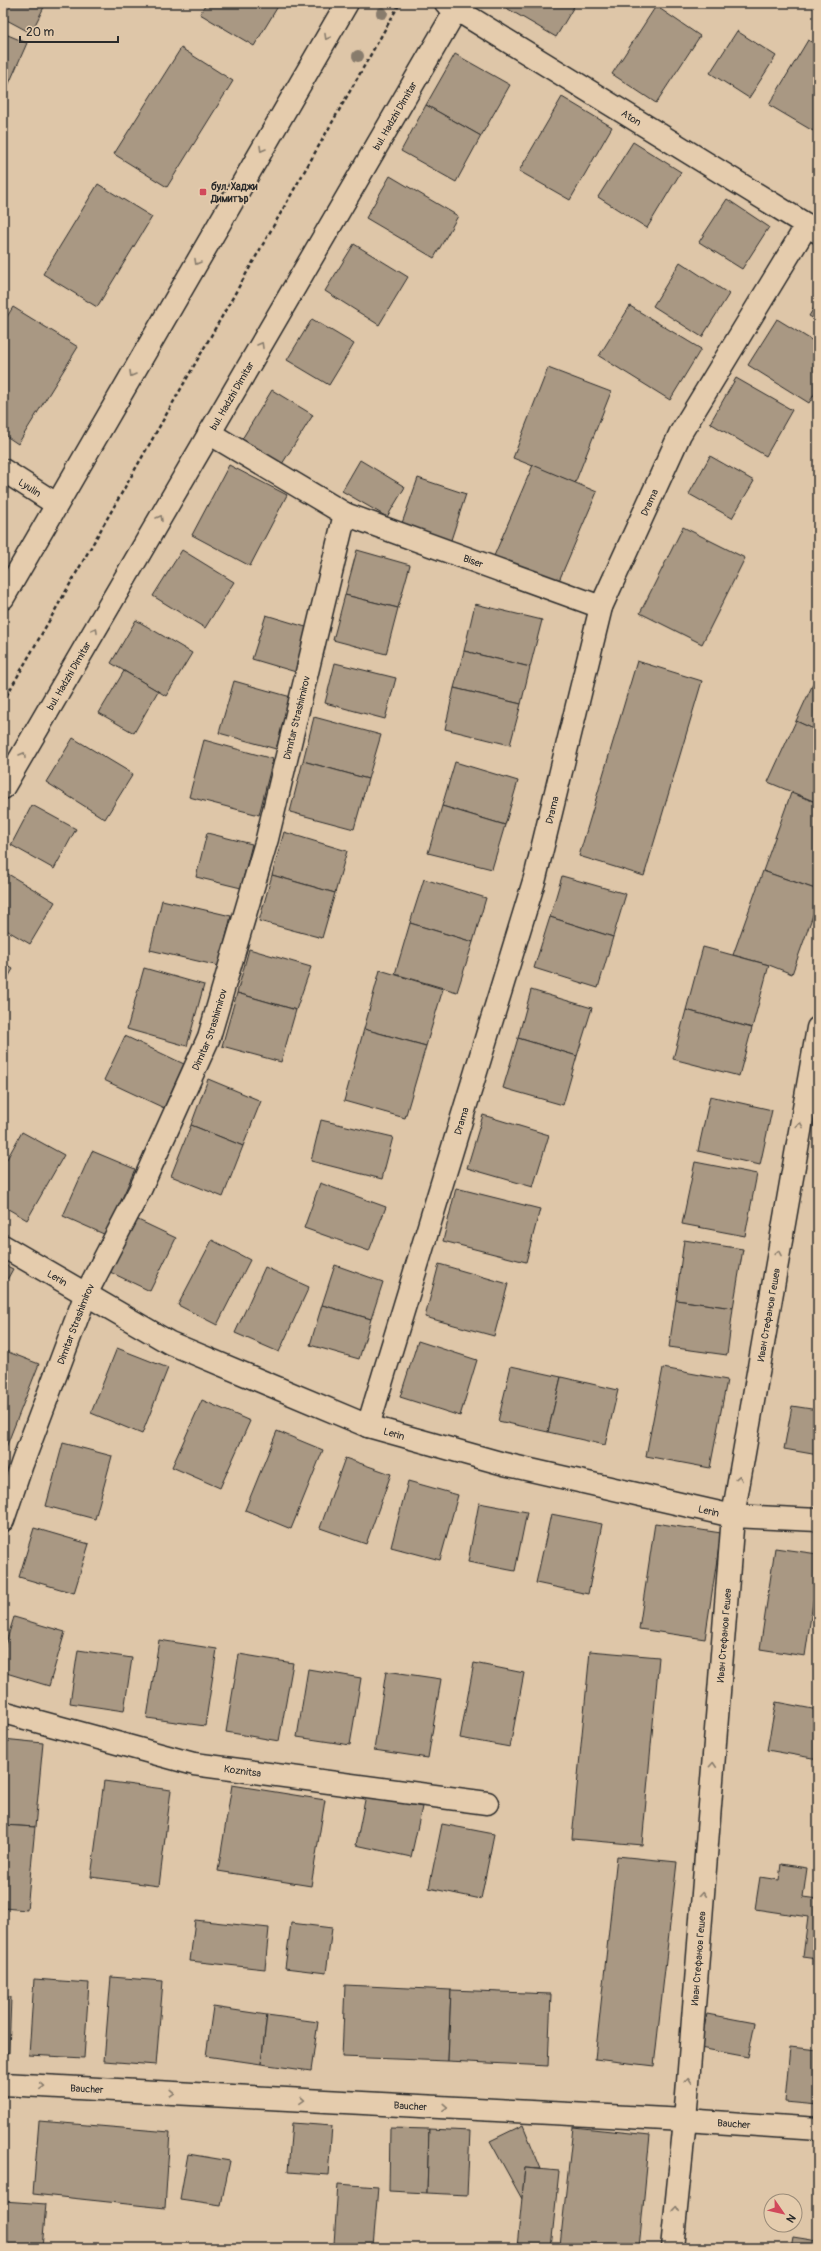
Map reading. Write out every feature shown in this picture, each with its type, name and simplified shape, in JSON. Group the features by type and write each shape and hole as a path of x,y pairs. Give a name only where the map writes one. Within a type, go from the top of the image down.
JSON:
{"street":[{"path":"3,598 347,3"},
{"name":"Aton","path":"454,5 812,229"},
{"name":"bul. Hadzhi Dimitar","path":"3,788 209,433 454,5"},
{"name":"Drama","path":"368,1426 535,878 601,607 680,434 812,229"},
{"name":"Biser","path":"209,433 345,514 601,607"},
{"name":"Lyulin","path":"3,470 56,504"},
{"name":"Dimitar Strashimirov","path":"3,1520 22,1464 86,1294 140,1190 209,1037 267,839 345,514"},
{"name":"Иван Стефанов Гешев","path":"672,2248 685,2120 733,1516 818,1028"},
{"name":"Lerin","path":"3,1246 170,1343 368,1426 504,1464 733,1516 818,1520"},
{"name":"Koznitsa","path":"3,1712 194,1764 487,1803"},
{"name":"Baucher","path":"3,2084 685,2120 818,2129"}],"path":[{"path":"3,702 400,3"}],"building":[{"path":"3,3 46,3 31,33 3,18"},
{"path":"206,3 280,3 254,46 200,14"},
{"path":"504,3 576,3 556,37 503,6"},
{"path":"656,6 700,36 656,103 612,74"},
{"path":"737,31 776,56 749,98 710,73"},
{"path":"3,33 27,43 4,95 3,95"},
{"path":"808,40 818,46 818,122 813,131 769,105"},
{"path":"181,48 233,81 167,187 114,154"},
{"path":"455,54 510,85 481,136 426,105"},
{"path":"562,97 612,127 570,200 519,171"},
{"path":"426,105 481,136 456,182 401,151"},
{"path":"633,142 681,172 647,228 598,197"},
{"path":"390,176 458,216 434,258 366,218"},
{"path":"98,184 152,217 97,307 43,274"},
{"path":"727,199 769,227 742,269 699,242"},
{"path":"354,244 408,277 379,325 325,291"},
{"path":"680,262 729,294 702,337 653,306"},
{"path":"818,301 818,321 809,316"},
{"path":"630,306 701,349 670,400 599,356"},
{"path":"13,307 78,347 18,444 3,434 3,323"},
{"path":"312,319 354,344 329,385 287,360"},
{"path":"777,319 818,344 818,388 809,403 748,365"},
{"path":"548,368 611,392 575,483 513,458"},
{"path":"736,378 792,410 766,456 710,423"},
{"path":"272,390 313,415 282,464 242,439"},
{"path":"710,456 754,481 732,518 689,494"},
{"path":"360,460 405,487 387,517 342,491"},
{"path":"229,465 287,495 250,566 192,535"},
{"path":"533,465 597,492 558,583 494,556"},
{"path":"418,478 466,494 450,543 401,526"},
{"path":"683,527 745,558 702,644 640,613"},
{"path":"182,550 234,582 205,628 153,596"},
{"path":"357,550 410,565 398,608 345,595"},
{"path":"345,595 398,608 386,654 333,640"},
{"path":"475,604 542,620 530,667 464,651"},
{"path":"266,615 309,628 296,672 252,659"},
{"path":"136,620 192,653 166,696 111,663"},
{"path":"464,651 530,667 521,704 454,688"},
{"path":"637,661 702,681 644,876 579,856"},
{"path":"335,663 396,678 385,719 325,703"},
{"path":"124,671 158,691 134,733 99,713"},
{"path":"818,673 818,731 796,721"},
{"path":"234,681 291,697 276,749 219,733"},
{"path":"454,688 521,704 510,745 445,729"},
{"path":"314,717 381,735 368,779 303,761"},
{"path":"796,721 818,731 818,803 768,782"},
{"path":"73,738 133,774 105,819 46,782"},
{"path":"204,740 273,759 259,815 189,797"},
{"path":"303,761 368,779 354,829 290,812"},
{"path":"455,762 518,781 505,825 442,806"},
{"path":"791,793 818,803 818,890 763,871"},
{"path":"32,805 76,829 54,869 11,845"},
{"path":"442,806 505,825 492,869 428,853"},
{"path":"284,832 347,851 335,893 272,875"},
{"path":"207,833 252,844 241,888 196,877"},
{"path":"3,871 55,902 30,944 3,928"},
{"path":"763,871 818,890 818,901 792,974 769,965 733,955"},
{"path":"272,875 335,893 322,938 259,921"},
{"path":"562,876 626,894 613,937 550,917"},
{"path":"424,879 486,898 473,942 410,923"},
{"path":"162,900 231,916 219,966 150,950"},
{"path":"550,917 613,937 598,988 534,968"},
{"path":"410,923 473,942 457,992 395,974"},
{"path":"703,947 769,965 752,1028 686,1010"},
{"path":"249,949 311,967 296,1010 237,993"},
{"path":"3,963 13,969 3,986"},
{"path":"144,968 204,985 187,1046 127,1029"},
{"path":"380,970 443,989 426,1046 364,1029"},
{"path":"531,990 592,1008 577,1056 518,1038"},
{"path":"237,993 296,1010 281,1062 222,1046"},
{"path":"686,1010 752,1028 739,1076 673,1059"},
{"path":"364,1029 426,1046 405,1118 344,1101"},
{"path":"125,1036 184,1064 164,1108 104,1080"},
{"path":"518,1038 577,1056 563,1105 503,1088"},
{"path":"208,1079 261,1101 243,1146 191,1125"},
{"path":"710,1096 772,1110 760,1165 698,1151"},
{"path":"483,1115 549,1135 533,1187 467,1168"},
{"path":"321,1120 393,1137 382,1179 311,1161"},
{"path":"191,1125 243,1146 223,1197 171,1176"},
{"path":"22,1132 64,1155 27,1220 3,1206 3,1166"},
{"path":"92,1151 135,1169 106,1235 63,1216"},
{"path":"695,1162 757,1174 745,1236 682,1224"},
{"path":"320,1183 386,1207 369,1251 304,1228"},
{"path":"456,1188 540,1209 526,1262 443,1241"},
{"path":"136,1219 176,1238 150,1291 110,1272"},
{"path":"212,1240 250,1260 217,1325 178,1305"},
{"path":"684,1240 743,1249 733,1308 676,1300"},
{"path":"3,1264 13,1269 3,1287"},
{"path":"439,1264 508,1284 494,1336 425,1317"},
{"path":"335,1265 383,1282 371,1319 322,1305"},
{"path":"265,1267 309,1287 279,1352 235,1333"},
{"path":"676,1300 733,1308 727,1355 669,1347"},
{"path":"322,1305 371,1319 359,1359 310,1345"},
{"path":"418,1341 477,1360 460,1416 400,1397"},
{"path":"117,1348 168,1368 142,1434 91,1413"},
{"path":"3,1350 39,1364 3,1455"},
{"path":"511,1366 561,1377 548,1432 498,1421"},
{"path":"663,1368 727,1380 710,1468 646,1456"},
{"path":"561,1377 618,1390 605,1445 548,1432"},
{"path":"202,1400 250,1421 220,1488 172,1467"},
{"path":"792,1406 818,1410 818,1455 784,1449"},
{"path":"277,1431 323,1450 291,1529 245,1510"},
{"path":"63,1443 112,1456 95,1519 46,1506"},
{"path":"345,1458 391,1474 366,1544 320,1528"},
{"path":"408,1481 458,1495 440,1560 391,1547"},
{"path":"479,1503 527,1512 515,1571 468,1562"},
{"path":"551,1514 602,1524 588,1594 536,1583"},
{"path":"655,1523 721,1533 705,1639 639,1629"},
{"path":"34,1528 89,1544 74,1593 19,1577"},
{"path":"775,1548 818,1554 818,1569 805,1656 760,1649"},
{"path":"14,1617 65,1632 49,1686 3,1672 3,1652"},
{"path":"159,1640 217,1649 205,1726 147,1718"},
{"path":"78,1650 132,1658 124,1711 70,1703"},
{"path":"590,1651 659,1657 642,1845 572,1839"},
{"path":"239,1654 293,1663 279,1741 226,1732"},
{"path":"474,1663 524,1673 510,1747 460,1738"},
{"path":"308,1669 361,1678 350,1745 297,1737"},
{"path":"386,1671 441,1679 428,1758 374,1750"},
{"path":"776,1702 818,1710 818,1759 767,1750"},
{"path":"3,1739 43,1743 35,1827 3,1825"},
{"path":"104,1781 171,1790 159,1886 91,1877"},
{"path":"232,1785 325,1800 311,1886 218,1871"},
{"path":"366,1795 422,1807 411,1857 356,1845"},
{"path":"442,1824 494,1834 481,1899 429,1888"},
{"path":"3,1825 35,1827 27,1910 3,1908"},
{"path":"617,1856 677,1862 654,2066 595,2059"},
{"path":"781,1864 807,1868 803,1897 818,1899 818,1959 803,1957 808,1917 755,1909 760,1877 779,1880"},
{"path":"195,1920 269,1928 265,1969 190,1961"},
{"path":"291,1923 332,1928 326,1973 285,1968"},
{"path":"111,1977 163,1981 156,2065 104,2061"},
{"path":"34,1979 89,1983 84,2058 29,2055"},
{"path":"345,1985 451,1990 448,2061 342,2057"},
{"path":"451,1990 551,1994 548,2066 448,2061"},
{"path":"3,1997 11,1997 9,2053 3,2052"},
{"path":"213,2007 267,2015 261,2064 206,2056"},
{"path":"707,2014 755,2023 748,2057 700,2048"},
{"path":"267,2015 318,2022 311,2071 261,2064"},
{"path":"790,2047 818,2050 818,2105 785,2102"},
{"path":"39,2121 170,2132 165,2208 33,2194"},
{"path":"292,2123 332,2126 328,2175 288,2172"},
{"path":"523,2125 541,2169 525,2168 522,2199 490,2141"},
{"path":"573,2127 650,2135 639,2248 581,2248 560,2246"},
{"path":"390,2128 429,2129 427,2193 389,2191"},
{"path":"429,2129 470,2131 467,2195 427,2193"},
{"path":"188,2154 230,2161 221,2205 180,2199"},
{"path":"525,2168 559,2171 551,2248 517,2247"},
{"path":"338,2184 378,2187 373,2247 334,2244"},
{"path":"3,2201 46,2204 42,2248 3,2248"},
{"path":"793,2237 818,2241 818,2248 791,2248"}],"place":[{"name":"бул. Хаджи Димитър","path":"203,192"}]}
